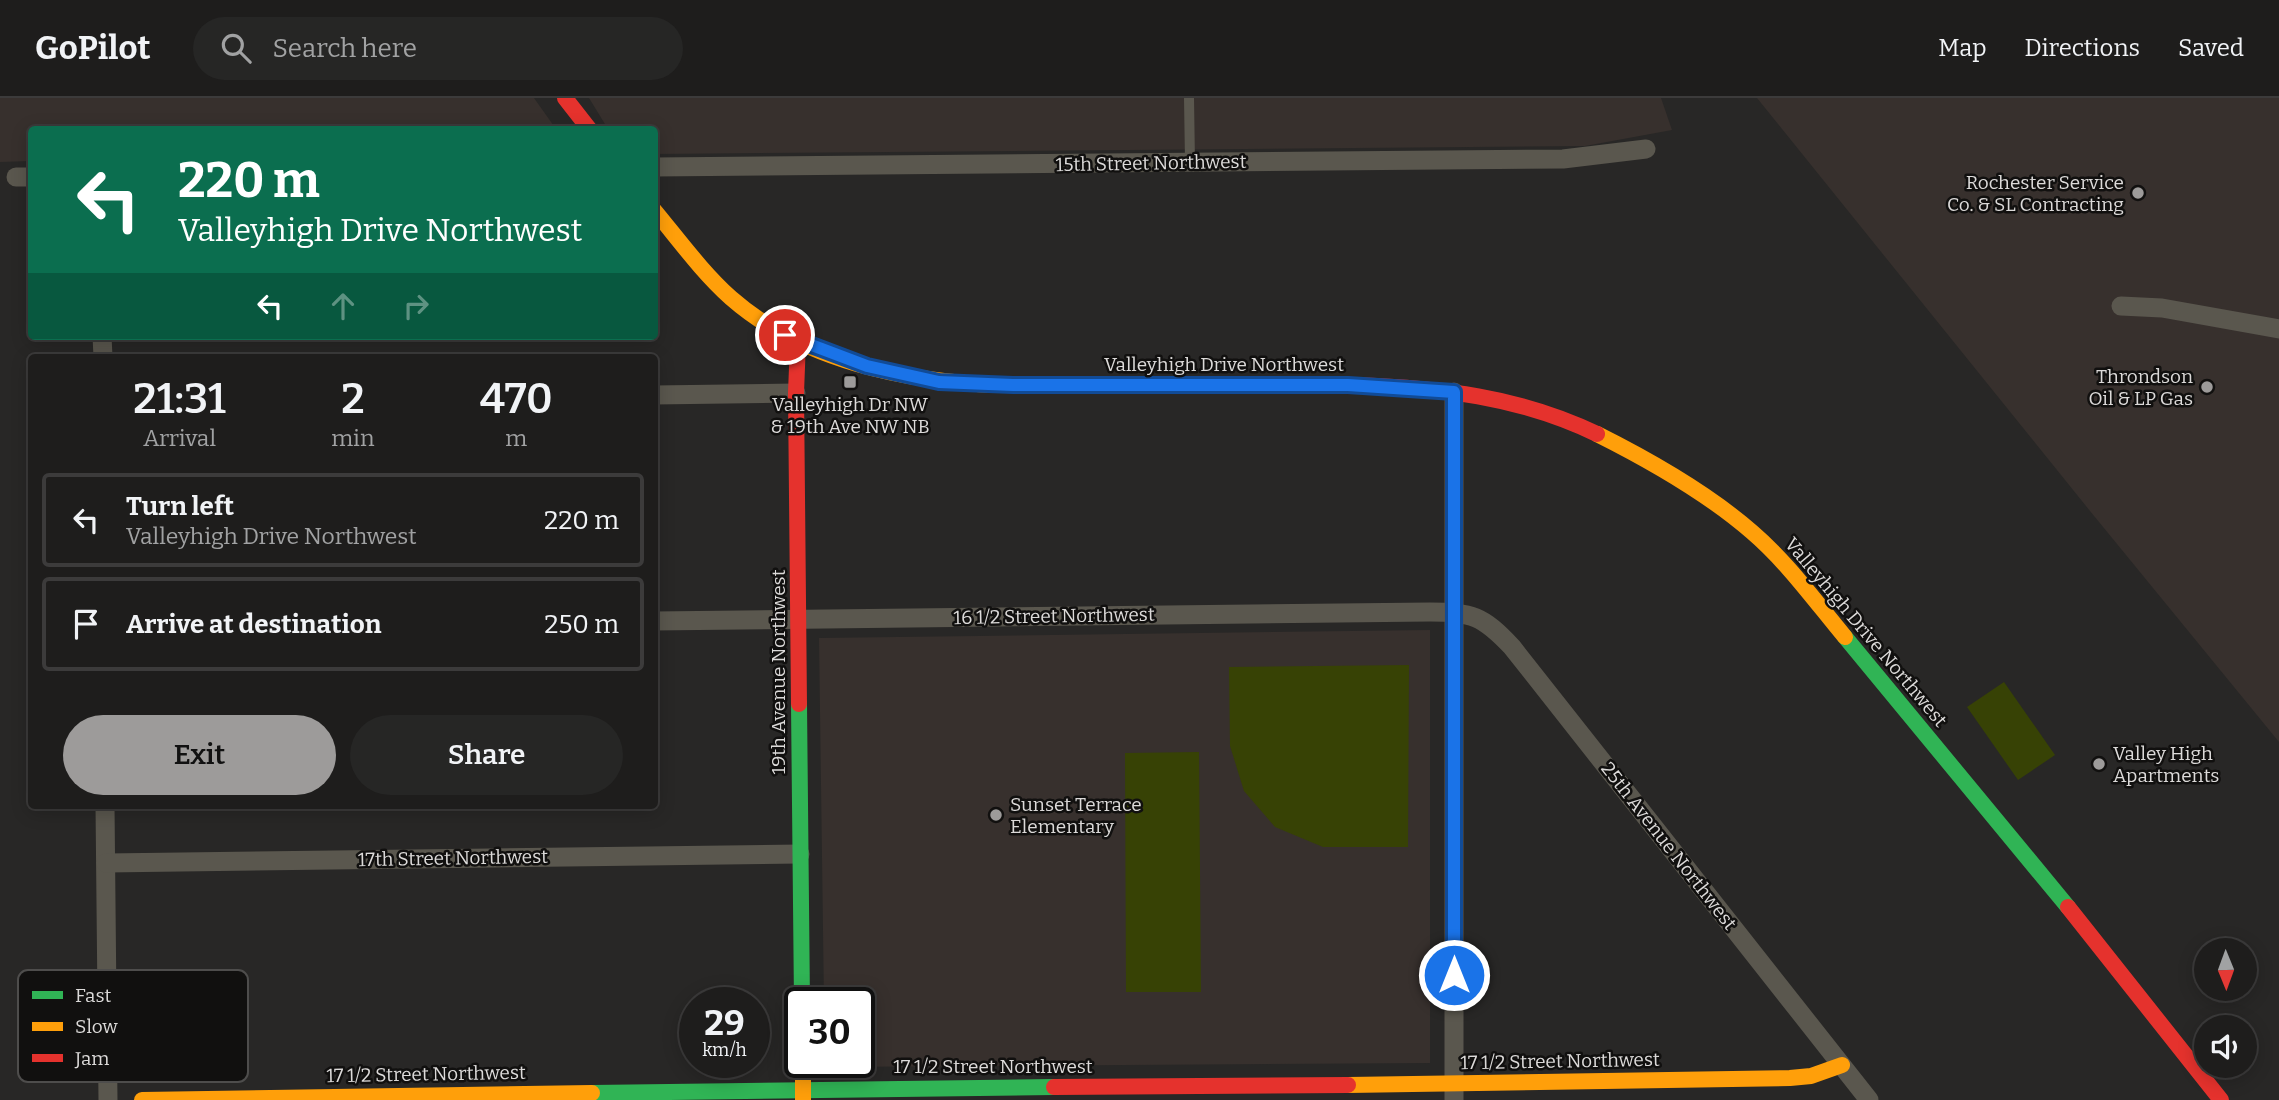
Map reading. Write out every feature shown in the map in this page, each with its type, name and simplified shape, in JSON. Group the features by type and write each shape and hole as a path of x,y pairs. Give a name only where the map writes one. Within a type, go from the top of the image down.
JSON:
{"street":[{"path":"565,98 587,126"},
{"name":"15th Street Northwest","path":"658,167 1563,159 1646,149"},
{"name":"Valleyhigh Drive Northwest","path":"658,215 733,300 772,328 798,341 867,366 939,382 1013,385 1348,385 1487,396 1552,415 1586,429 1685,484 1751,531 1817,601 2101,947 2221,1100"},
{"path":"2121,306 2162,308 2279,328"},
{"name":"19th Avenue Northwest","path":"798,341 796,393 802,987"},
{"path":"1454,392 1454,1092"},
{"path":"658,395 796,393"},
{"name":"16 1/2 Street Northwest","path":"658,621 1454,612"},
{"name":"25th Avenue Northwest","path":"1454,612 1476,617 1494,628 1512,647 1869,1100"},
{"path":"105,809 107,970"},
{"name":"17th Street Northwest","path":"106,863 800,854"},
{"name":"17 1/2 Street Northwest","path":"142,1100 1454,1092 1807,1077 1842,1065"},
{"path":"108,1082 108,1100"}],"lane":[{"path":"1189,98 1190,162"}],"shaded area":[{"path":"0,98 534,98 554,126 28,126 28,161 0,162"},
{"path":"589,98 1661,98 1672,130 1585,146 658,154 658,126 606,126"},
{"path":"1757,98 2279,98 2279,742 2090,511"},
{"path":"1430,630 1430,1063 875,1067 875,987 824,987 819,638"}],"green space":[{"path":"1409,665 1408,847 1323,847 1275,827 1244,791 1230,746 1229,667"},
{"path":"2004,682 2055,755 2018,780 1967,707"},
{"path":"1199,752 1201,992 1126,992 1125,753"}],"traffic: fast":[{"path":"999,385 1354,385"},
{"path":"1845,637 2068,907"},
{"path":"799,704 802,987"},
{"path":"592,1093 1054,1087"}],"traffic: slow":[{"path":"658,215 720,288 759,320 790,338 858,364 893,373 999,385"},
{"path":"1597,434 1677,478 1734,517 1777,556 1845,637"},
{"path":"1348,1085 1790,1078 1811,1076 1842,1065"},
{"path":"803,1078 803,1100"},
{"path":"142,1100 592,1093"}],"traffic: jam":[{"path":"565,98 587,126"},
{"path":"798,341 796,393 799,704"},
{"path":"1354,385 1478,396 1538,411 1597,434"},
{"path":"2068,907 2221,1100"},
{"path":"1054,1087 1348,1085"}],"place":[{"name":"Rochester Service Co. & SL Contracting","path":"2138,193"},
{"name":"Valleyhigh Dr NW & 19th Ave NW NB","path":"850,382"},
{"name":"Throndson Oil & LP Gas","path":"2207,387"},
{"name":"Valley High Apartments","path":"2099,764"},
{"name":"Sunset Terrace Elementary","path":"996,815"}],"route":[{"path":"785,335 867,366 939,382 1013,385 1348,385 1454,392 1454,975"}]}
